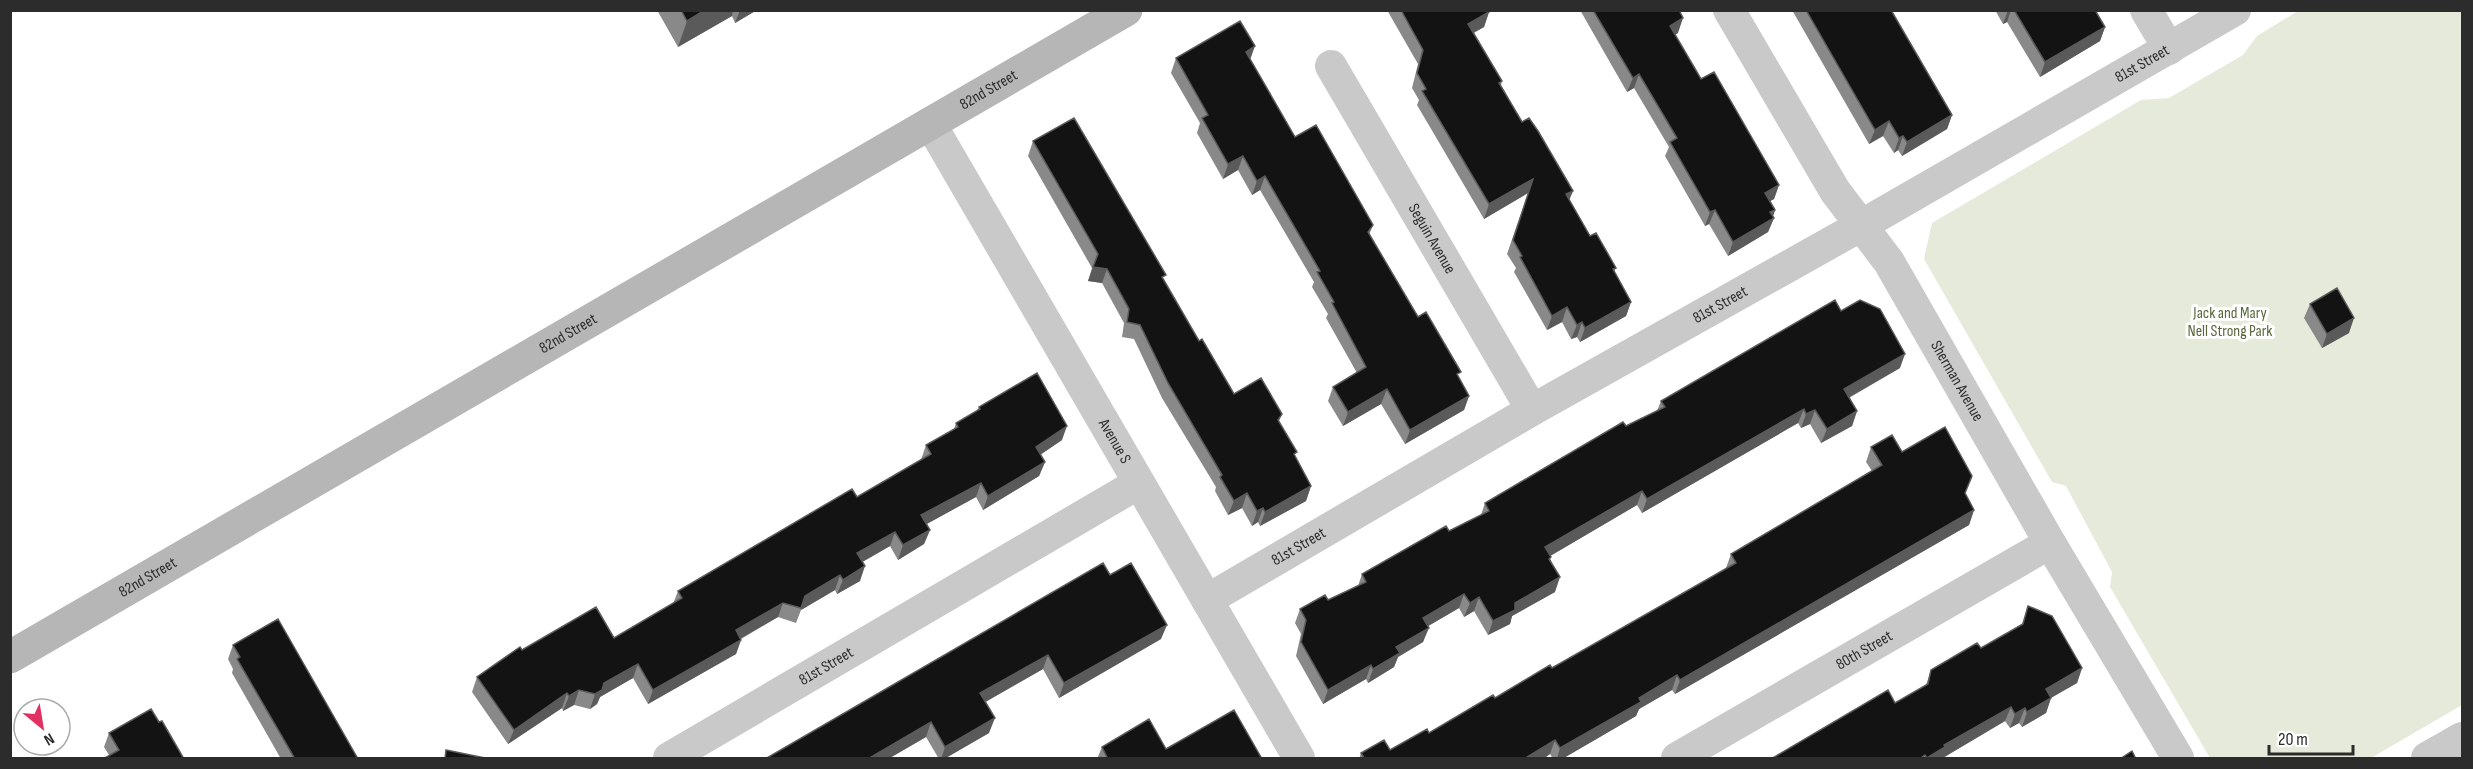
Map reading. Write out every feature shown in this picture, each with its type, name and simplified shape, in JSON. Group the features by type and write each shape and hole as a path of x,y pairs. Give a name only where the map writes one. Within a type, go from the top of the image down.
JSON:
{"main road":[{"name":"82nd Street","path":"10,657 1126,10"}],"street":[{"name":"Sherman Avenue","path":"1729,10 1835,191 1889,262 2050,543 2178,759"},
{"path":"2146,10 2169,49"},
{"name":"81st Street","path":"1207,600 1532,410 1862,225 2235,10"},
{"name":"Seguin Avenue","path":"1331,66 1532,410"},
{"name":"Avenue S","path":"930,123 1299,759"},
{"name":"81st Street","path":"669,759 1139,483"},
{"name":"80th Street","path":"1677,759 2050,543"},
{"path":"2427,759 2463,738"}],"green space":[{"name":"Jack and Mary Nell Strong Park","path":"2298,11 2462,11 2462,705 2371,758 2210,758 2110,587 2112,572 2066,486 2052,482 1924,259 1932,223 2141,100 2169,98 2243,55 2257,36"}],"building":[{"path":"681,10 705,10 687,21"},
{"path":"1401,10 1488,10 1489,12 1468,24 1502,81 1499,83 1522,122 1529,118 1538,131 1573,191 1566,194 1590,236 1596,233 1616,268 1613,269 1631,302 1585,328 1582,322 1577,325 1567,307 1552,316 1513,240 1533,179 1489,204 1422,91 1426,89 1417,73 1423,50"},
{"path":"1593,10 1679,10 1683,18 1670,26 1701,79 1714,72 1779,185 1765,193 1775,210 1770,212 1774,218 1733,242 1715,210 1710,212 1670,142 1677,138 1639,74 1633,78"},
{"path":"1806,10 1891,10 1952,115 1907,142 1903,136 1899,138 1889,121 1875,130"},
{"path":"2014,10 2095,10 2105,27 2045,62"},
{"path":"1240,21 1255,46 1246,52 1295,137 1316,125 1373,225 1368,232 1418,317 1426,312 1461,372 1457,374 1469,396 1410,430 1387,389 1348,412 1333,387 1366,367 1317,272 1320,271 1265,176 1257,181 1243,156 1228,164 1202,118 1208,115 1176,58"},
{"path":"1074,118 1166,275 1162,277 1199,341 1202,339 1234,394 1261,378 1282,414 1278,420 1297,452 1294,454 1311,486 1265,512 1263,508 1257,511 1247,493 1234,501 1220,477 1222,475 1168,383 1140,325 1127,322 1129,309 1107,269 1093,267 1098,254 1033,141"},
{"path":"2337,288 2354,318 2327,334 2310,304"},
{"path":"1835,300 1841,311 1860,300 1880,309 1905,354 1844,389 1857,411 1827,429 1815,410 1806,414 1804,409 1647,499 1642,491 1545,547 1560,577 1515,603 1515,610 1493,621 1479,597 1470,603 1464,594 1423,618 1429,628 1396,647 1400,653 1373,669 1371,665 1328,690 1301,642 1306,620 1300,609 1325,595 1328,600 1366,582 1362,574 1446,526 1449,531 1489,511 1485,503 1623,422 1626,426 1665,407 1661,401"},
{"path":"1037,373 1067,426 1036,447 1045,462 988,496 981,483 921,515 930,530 903,545 895,532 857,553 865,566 843,580 840,575 805,596 801,608 783,603 736,630 741,640 653,690 638,664 604,683 602,690 595,694 579,690 569,696 567,693 514,730 477,677 520,647 522,650 596,607 614,638 682,598 678,591 852,489 857,497 931,454 926,445 958,427 956,423 980,409 979,407"},
{"path":"1945,427 1972,476 1965,493 1974,510 1680,680 1677,675 1639,698 1641,702 1560,748 1555,740 1524,759 1365,759 1361,753 1384,740 1390,750 1427,729 1429,733 1493,695 1495,698 1550,665 1552,668 1736,563 1731,554 1882,465 1871,447 1892,435 1902,452"},
{"path":"1103,563 1110,575 1131,563 1167,625 1064,683 1048,655 980,693 995,718 945,747 931,722 868,759 765,759"},
{"path":"2028,606 2052,616 2082,668 2046,689 2051,698 2027,712 2025,708 2015,714 2011,707 1944,745 1945,747 1927,758 1925,755 1919,759 1771,759 1888,690 1895,703 1928,684 1931,670 1977,643 1981,648 2023,624"},
{"path":"278,619 358,759 295,759 237,659 240,657 233,645"},
{"path":"151,709 159,722 162,721 184,759 103,759 119,750 109,733"},
{"path":"1234,710 1262,759 1108,759 1102,747 1149,719 1166,749"},
{"path":"446,750 490,759 445,759"},
{"path":"2132,751 2136,759 2120,759"}]}
